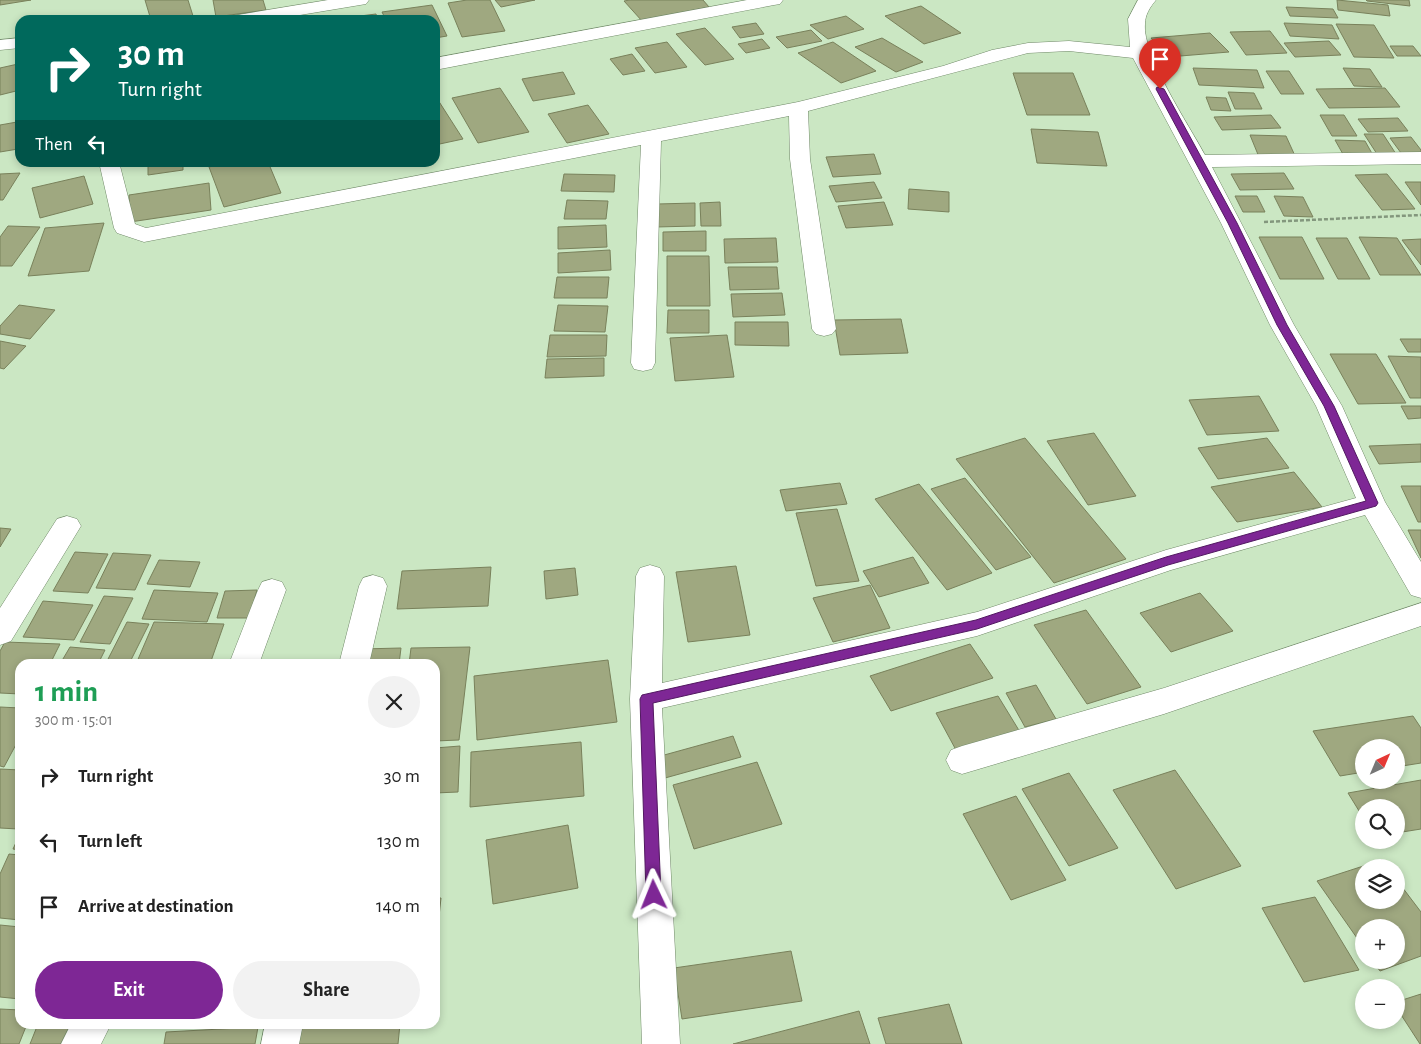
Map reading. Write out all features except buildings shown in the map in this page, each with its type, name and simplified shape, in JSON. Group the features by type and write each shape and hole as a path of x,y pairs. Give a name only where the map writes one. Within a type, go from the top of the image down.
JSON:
{"street":[{"path":"268,15 360,0"},
{"path":"440,63 774,0"},
{"path":"1147,0 1139,10 1134,24 1140,53 1232,223 1282,325 1329,406 1372,503 1421,587"},
{"path":"0,44 15,43"},
{"path":"110,167 125,228 144,235 798,108 950,70 998,54 1028,48 1069,46 1140,53"},
{"path":"798,108 800,159 824,329"},
{"path":"643,363 651,137"},
{"path":"1198,161 1421,158"},
{"path":"646,699 977,624 1166,562 1372,503"},
{"path":"0,634 67,526"},
{"path":"650,576 646,699 661,1044"},
{"path":"355,659 373,586"},
{"path":"246,659 272,590"},
{"path":"962,760 1164,701 1421,614"},
{"path":"80,1044 89,1029"},
{"path":"280,1044 283,1029"}],"path":[{"path":"1232,223 1421,214"}],"route":[{"path":"654,895 646,699 977,624 1166,562 1372,503 1329,406 1282,325 1232,223 1160,89"}]}
